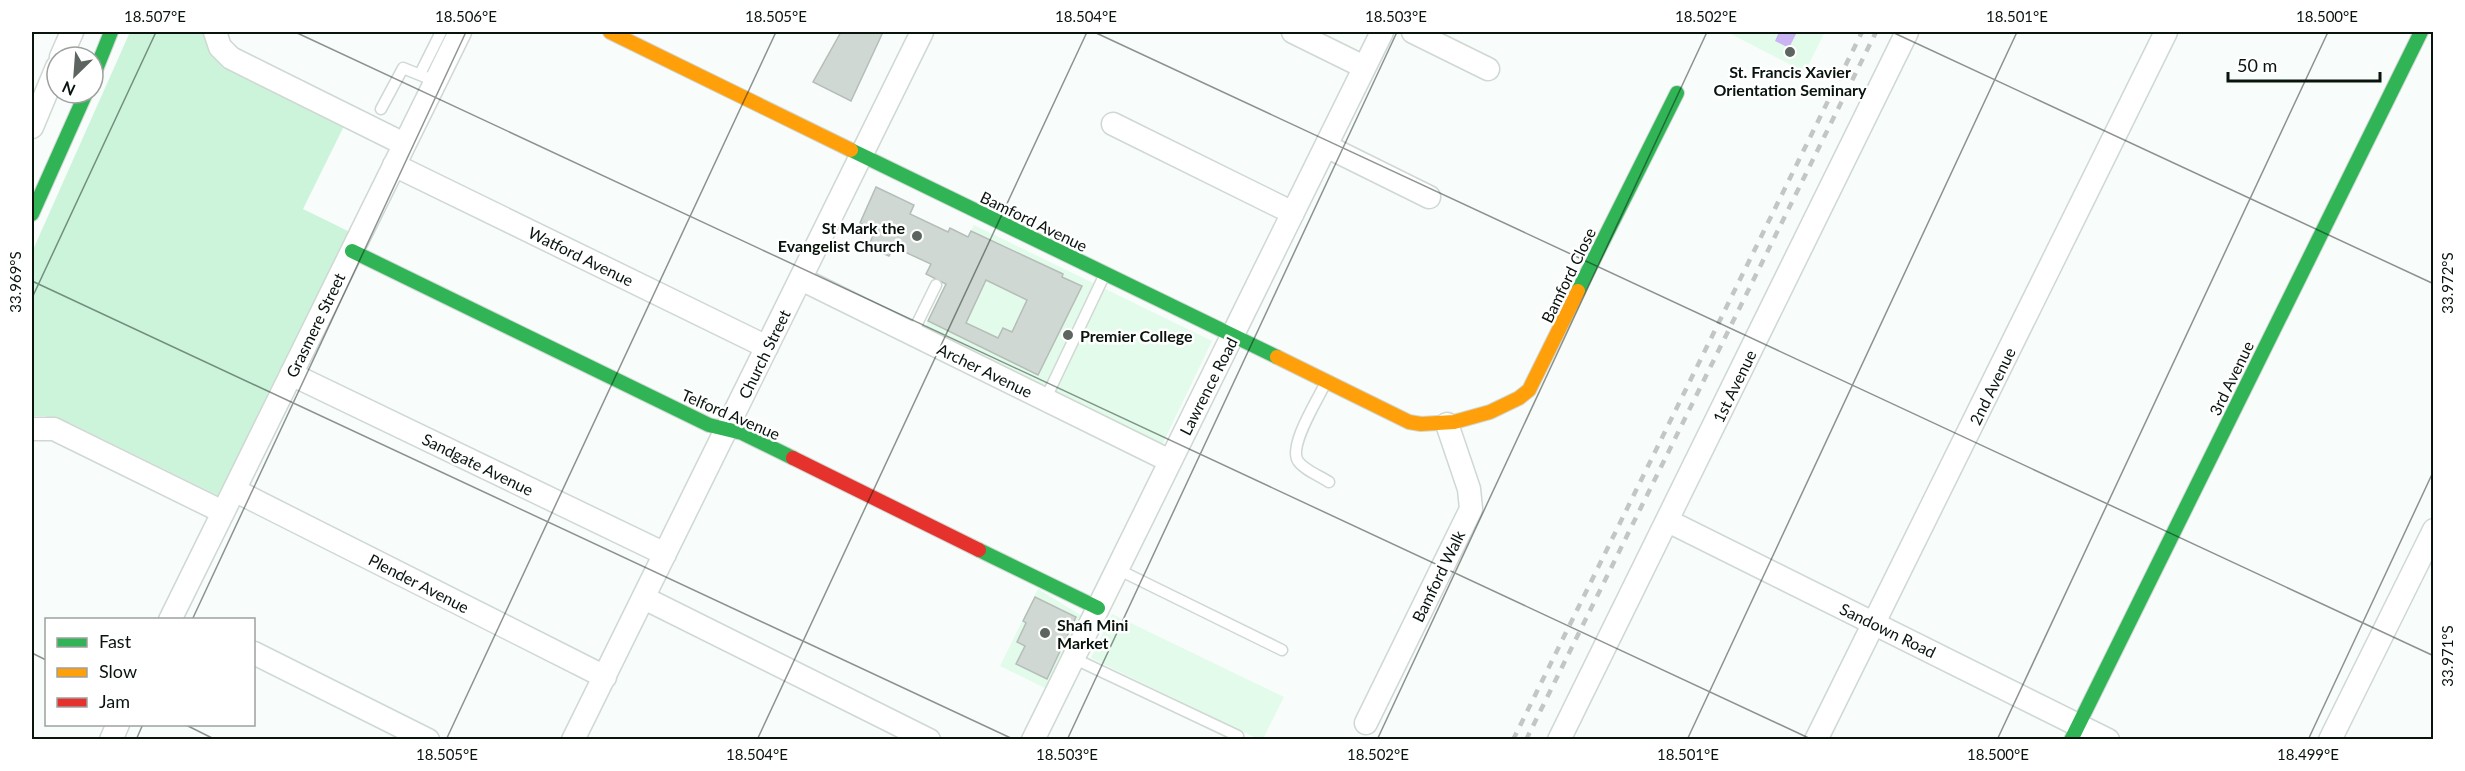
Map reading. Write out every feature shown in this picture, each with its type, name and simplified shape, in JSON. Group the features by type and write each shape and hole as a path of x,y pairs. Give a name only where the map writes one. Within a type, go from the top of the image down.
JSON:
{"street":[{"path":"105,47 111,32"},
{"name":"Grasmere Street","path":"176,618 223,512 404,144 428,78 460,32"},
{"name":"Bamford Avenue","path":"610,32 1409,422 1428,427 1447,424"},
{"name":"Church Street","path":"573,740 922,32"},
{"path":"1293,32 1364,67"},
{"name":"Lawrence Road","path":"1038,736 1073,658 1382,32"},
{"path":"1413,32 1488,69"},
{"name":"1st Avenue","path":"1559,740 1907,32"},
{"name":"2nd Avenue","path":"1816,740 2166,32"},
{"name":"3rd Avenue","path":"2074,732 2421,32"},
{"path":"216,35 231,58 404,144"},
{"name":"Bamford Close","path":"1447,424 1508,405 1529,390 1677,93"},
{"path":"32,127 45,96"},
{"path":"32,214 81,105"},
{"path":"1113,124 1293,213"},
{"path":"1326,146 1429,197"},
{"name":"Watford Avenue","path":"394,165 767,347"},
{"name":"Telford Avenue","path":"352,251 709,425 742,433 1098,608"},
{"name":"Archer Avenue","path":"801,279 1170,462"},
{"name":"Sandgate Avenue","path":"291,374 665,554"},
{"name":"Bamford Walk","path":"1366,723 1471,509 1469,489 1447,424"},
{"path":"32,429 42,427 54,429 223,512"},
{"name":"Plender Avenue","path":"234,490 605,676"},
{"name":"Sandown Road","path":"1668,521 1874,623 2074,732 2108,740"},
{"path":"2330,740 2433,530"},
{"path":"644,598 929,740"},
{"path":"255,654 428,740"},
{"path":"111,740 117,726"}],"lane":[{"path":"381,110 400,70 407,68 428,78 441,32"},
{"path":"1045,400 1105,274"},
{"path":"912,334 936,285"},
{"path":"1326,382 1302,431 1295,448 1295,456 1299,464 1329,482"},
{"path":"1117,569 1282,650"},
{"path":"1073,658 1238,736"}],"shaded area":[{"path":"130,32 204,32 209,49 221,63 345,124 303,209 352,233 221,497 70,423 66,426 45,416 32,416 32,252 97,105 105,105 105,88"},
{"name":"St. Francis Xavier Orientation Seminary","path":"1727,32 1825,32 1805,72"},
{"path":"1779,32 1797,32 1789,48 1775,41"},
{"name":"Premier College","path":"974,225 1212,341 1162,445 924,329"},
{"name":"Shafi Mini Market","path":"1038,589 1082,616 1047,689 1000,666"},
{"path":"1112,614 1284,697 1263,739 1258,739 1091,658"}],"building":[{"path":"841,32 883,32 851,101 813,82"},
{"path":"876,187 914,205 910,214 948,232 950,228 968,237 971,231 1063,274 1062,277 1082,286 1038,375 928,321 946,284 926,274 931,264 894,247 889,256 868,247 875,231 860,223","holes":["986,280 1027,300 1012,332 1003,328 998,338 966,323"]},
{"name":"Shafi Mini Market","path":"1035,597 1076,617 1047,679 1016,664 1025,646 1017,642 1026,623 1023,621"}],"railway":[{"path":"1513,740 1862,32"},
{"path":"1526,740 1876,32"}],"traffic: fast":[{"path":"105,47 111,32"},
{"path":"2071,740 2421,32"},
{"path":"1578,291 1677,93"},
{"path":"32,214 81,105"},
{"path":"851,150 1277,357"},
{"path":"352,251 709,425 742,433 793,458"},
{"path":"979,550 1098,608"}],"traffic: slow":[{"path":"610,32 851,150"},
{"path":"1277,357 1409,422 1421,424 1454,422 1490,412 1519,398 1529,390 1578,291"}],"traffic: jam":[{"path":"793,458 979,550"}],"place":[{"name":"St. Francis Xavier Orientation Seminary","path":"1790,52"},
{"name":"St Mark the Evangelist Church","path":"917,236"},
{"name":"Premier College","path":"1068,335"},
{"name":"Shafi Mini Market","path":"1045,633"}]}
